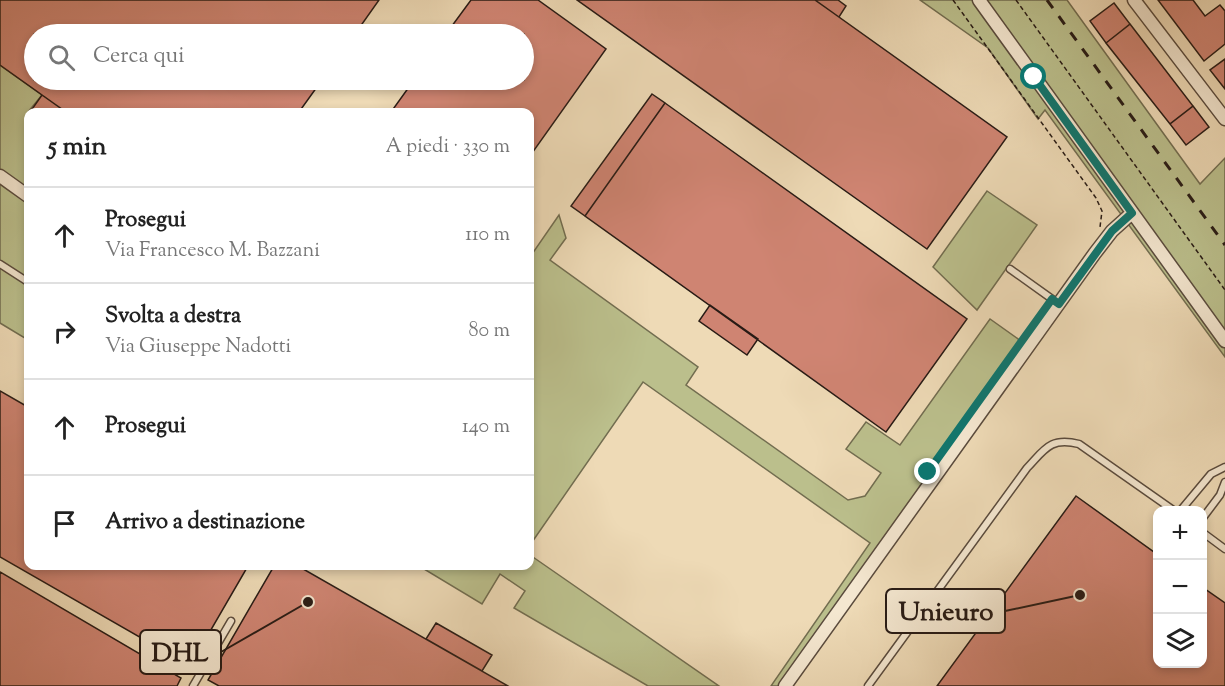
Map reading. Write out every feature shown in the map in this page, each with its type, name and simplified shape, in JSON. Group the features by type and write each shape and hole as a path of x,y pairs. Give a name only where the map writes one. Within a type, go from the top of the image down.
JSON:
{"street":[{"path":"978,0 1225,340"},
{"path":"1134,0 1225,119"},
{"path":"0,176 24,193"},
{"path":"785,686 1112,231 1132,213"}],"lane":[{"path":"0,264 24,279"},
{"path":"1010,269 1059,304"},
{"path":"868,686 1026,468 1047,447 1062,440 1079,444 1167,506"},
{"path":"1184,506 1210,474 1225,466"},
{"path":"1207,513 1220,495 1225,482"},
{"path":"1207,535 1225,549"},
{"path":"193,686 231,621"}],"path":[{"path":"953,0 1096,198 1102,211 1100,228"},
{"path":"1016,0 1225,290"}],"green space":[{"path":"920,0 1067,0 1200,184 1225,158 1225,357 1045,110 1038,119 988,48"},
{"path":"0,65 24,82 24,90 35,90 42,95 31,108 24,108 24,338 0,323"},
{"path":"987,191 1037,225 977,310 933,267"},
{"path":"559,215 566,238 550,260 698,367 686,385 848,500 865,496 881,473 846,449 866,422 900,445 990,319 1028,346 786,686 771,686 870,543 643,382 534,539 534,251"},
{"path":"534,558 719,686 648,686 514,608 525,591 500,574 482,604 426,570 534,570"}],"building":[{"path":"0,0 379,0 362,24 24,24 24,82 0,65"},
{"path":"471,0 538,0 606,49 534,150 534,108 394,108 407,90 534,90 534,24 453,24"},
{"path":"577,0 815,0 1007,137 927,249"},
{"path":"815,0 838,0 846,6 839,17"},
{"path":"1158,0 1193,0 1205,16 1220,5 1225,11 1225,44 1204,61"},
{"path":"1114,3 1130,24 1106,43 1090,21"},
{"path":"1130,24 1193,106 1170,124 1106,43"},
{"path":"1225,59 1225,89 1210,70"},
{"path":"35,90 315,90 302,108 60,108"},
{"path":"652,94 665,103 585,216 571,206"},
{"path":"42,95 60,108 33,108"},
{"path":"665,103 967,319 886,432 585,216"},
{"path":"1193,106 1209,127 1186,145 1170,124"},
{"path":"710,305 758,339 747,355 699,321"},
{"path":"0,391 24,405 24,570 246,570 190,666 0,557"},
{"path":"1076,496 1153,551 1153,668 1207,668 1207,590 1225,603 1225,686 937,686"},
{"path":"272,570 305,570 508,686 219,686 208,680"},
{"path":"0,572 181,678 177,686 0,686"},
{"path":"436,623 492,655 482,671 426,639"}],"railway":[{"path":"1047,0 1225,245"}],"place":[{"name":"Unieuro","path":"1080,595"},
{"name":"DHL","path":"308,602"}],"route":[{"path":"928,472 1052,299 1059,304 1112,231 1132,213 1034,77"}]}
